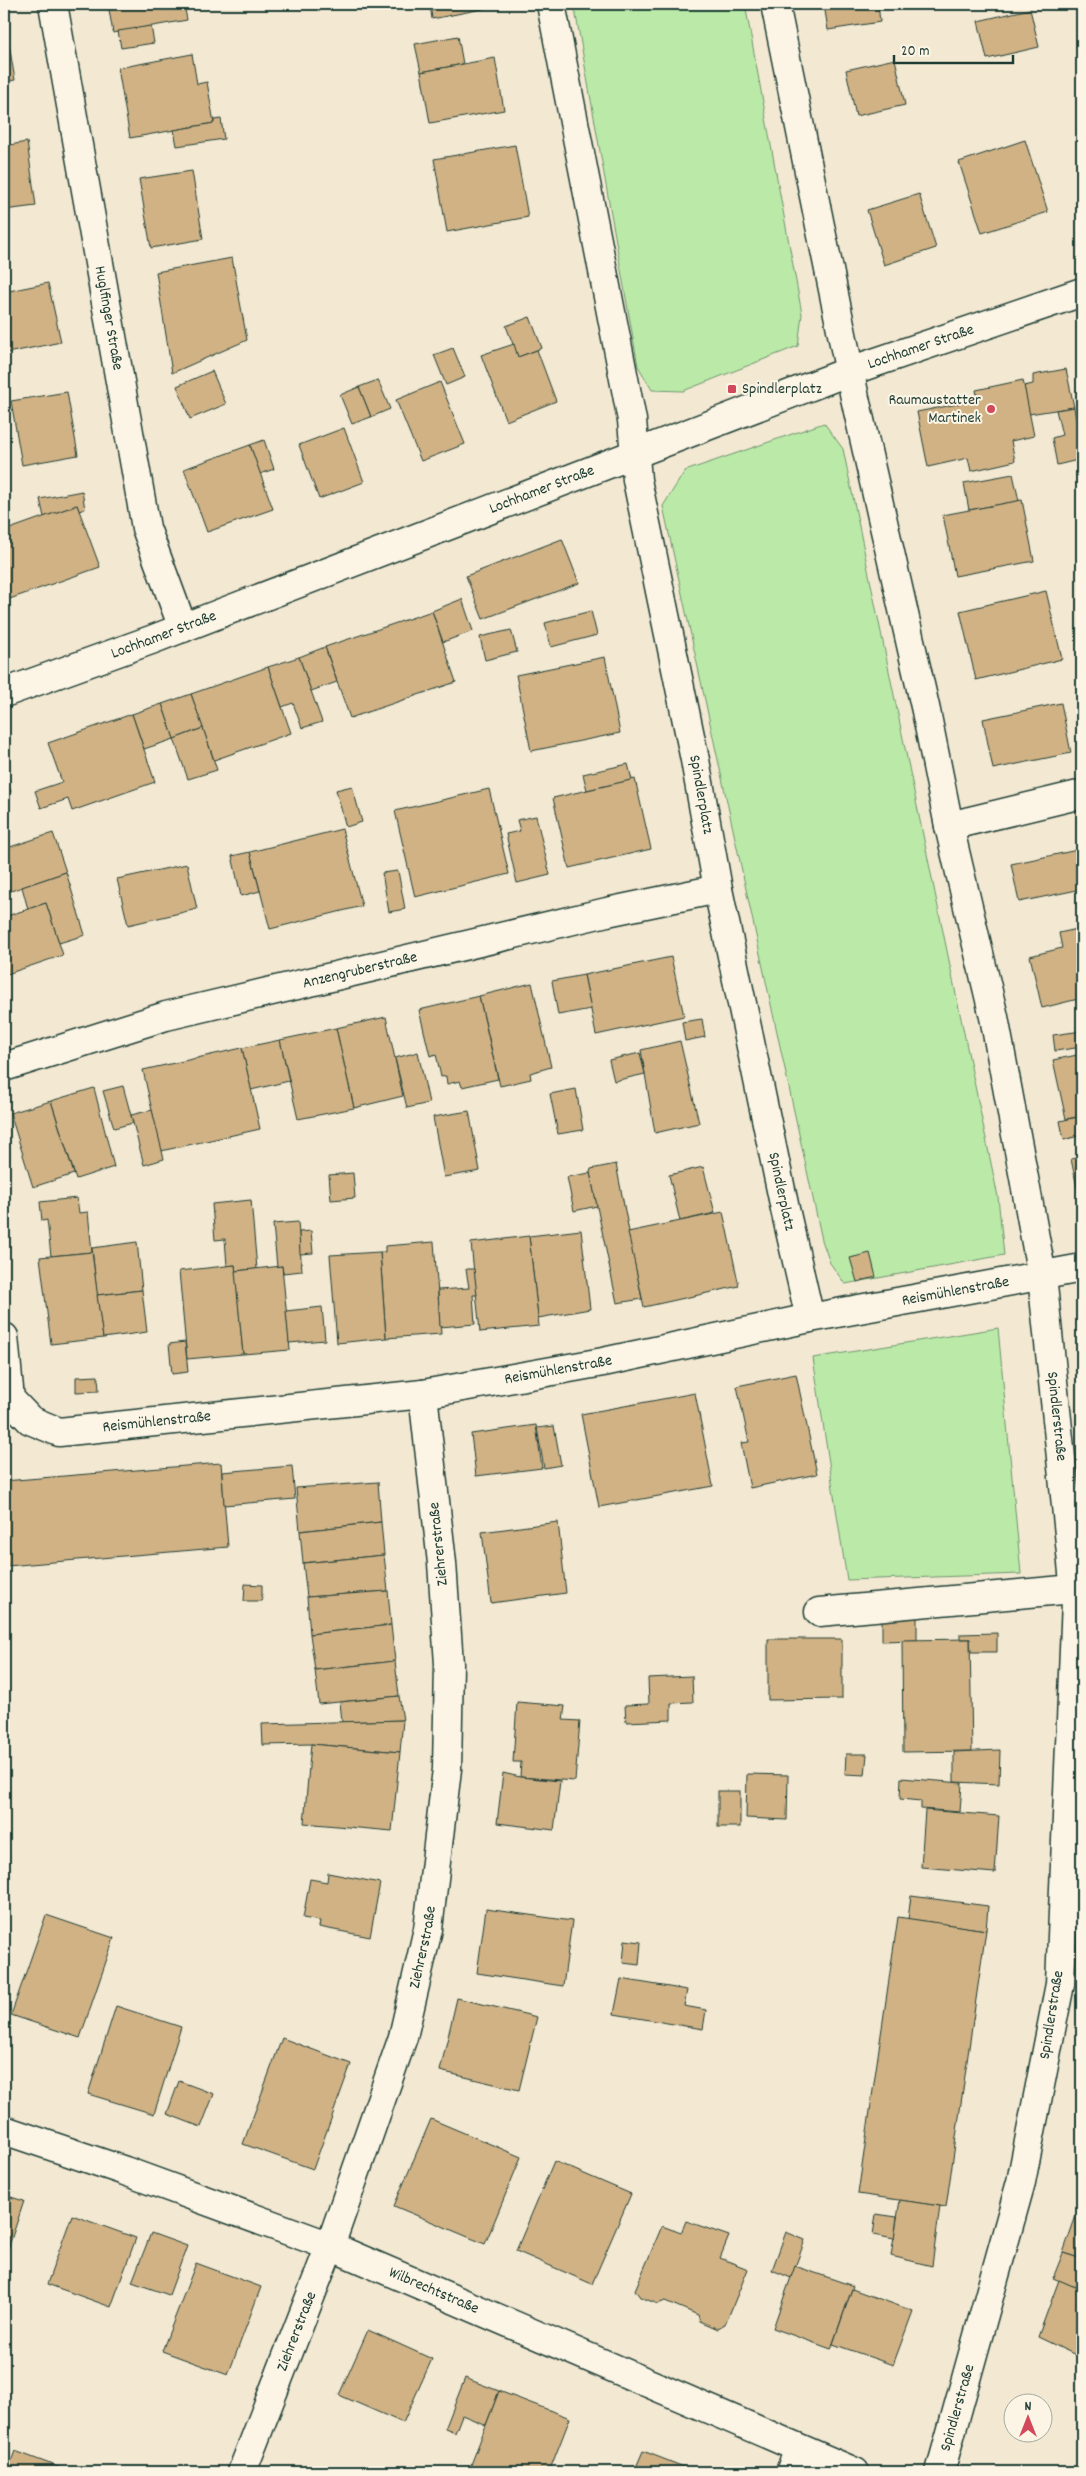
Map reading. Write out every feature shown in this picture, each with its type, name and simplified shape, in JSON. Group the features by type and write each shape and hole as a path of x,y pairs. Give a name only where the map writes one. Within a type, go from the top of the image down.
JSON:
{"street":[{"name":"Huglfinger Straße","path":"53,4 146,528 183,628"},
{"name":"Spindlerplatz","path":"551,4 632,420 637,480 695,760 718,889 785,1209 810,1318"},
{"path":"775,4 850,371 920,683 949,826 994,1018 1042,1276"},
{"name":"Lochhamer Straße","path":"4,693 183,628 850,371 1082,292"},
{"path":"949,826 1082,794"},
{"name":"Anzengruberstraße","path":"4,1067 166,1016 607,912 718,889"},
{"name":"Reismühlenstraße","path":"4,1338 10,1399 30,1420 58,1432 423,1394 602,1362 810,1318 1082,1268"},
{"name":"Spindlerstraße","path":"940,2472 1021,2182 1071,1983 1074,1589 1042,1276"},
{"name":"Ziehrerstraße","path":"242,2472 330,2246 402,2037 428,1929 448,1769 449,1664 442,1563 423,1394"},
{"path":"819,1612 1074,1589"},
{"name":"Wilbrechtstraße","path":"4,2130 125,2170 330,2246 794,2461 855,2472"}],"green space":[{"path":"574,4 745,4 802,314 798,346 683,391 652,390 638,366"},
{"path":"824,423 843,449 998,1197 1004,1255 845,1284 830,1263 822,1240 663,506 685,471"},
{"path":"998,1328 1021,1574 847,1580 813,1358"}],"building":[{"path":"108,4 184,4 187,20 113,33"},
{"path":"430,4 486,4 487,8 432,19"},
{"path":"824,4 878,4 880,22 828,30"},
{"path":"1030,9 1039,47 987,59 978,21"},
{"path":"4,15 15,80 4,82"},
{"path":"151,26 154,43 121,48 118,31"},
{"path":"458,36 463,64 421,72 415,44"},
{"path":"192,54 197,84 207,82 214,123 130,138 118,68"},
{"path":"495,58 504,110 430,123 421,72"},
{"path":"895,59 905,105 856,116 846,70"},
{"path":"221,119 224,139 177,146 174,130 214,123 214,120"},
{"path":"1025,140 1048,212 982,233 959,162"},
{"path":"27,142 36,206 4,210 4,146"},
{"path":"515,145 528,217 447,232 434,159"},
{"path":"192,171 203,239 151,248 139,179"},
{"path":"919,194 936,248 884,265 867,210"},
{"path":"232,258 247,340 172,373 156,272"},
{"path":"48,283 61,342 7,353 4,338 4,292"},
{"path":"530,317 542,348 518,357 506,326"},
{"path":"514,344 518,357 537,350 556,401 506,421 481,355"},
{"path":"453,348 465,377 446,385 434,355"},
{"path":"1082,355 1082,378 1077,356"},
{"path":"1066,369 1074,407 1029,414 1024,386 1033,384 1033,375"},
{"path":"212,371 226,404 190,419 177,386"},
{"path":"378,380 390,409 371,417 359,387"},
{"path":"1023,380 1034,436 1011,441 1015,461 971,471 968,458 928,467 917,412 978,400 976,390"},
{"path":"440,382 465,444 421,461 396,400"},
{"path":"359,387 371,417 352,424 340,395"},
{"path":"67,392 78,455 22,465 11,401"},
{"path":"1074,407 1082,459 1057,465 1052,438 1062,435 1056,410"},
{"path":"344,428 364,482 319,499 299,445"},
{"path":"264,440 274,469 260,474 250,445"},
{"path":"250,445 273,509 207,532 184,469"},
{"path":"1013,474 1019,501 969,510 964,483"},
{"path":"82,491 85,509 79,511 77,505 44,517 40,499"},
{"path":"1022,500 1034,561 955,576 943,515"},
{"path":"77,505 100,567 4,601 4,531"},
{"path":"562,539 579,583 483,619 466,576"},
{"path":"1046,591 1062,659 976,680 960,611"},
{"path":"462,599 473,631 443,642 432,611"},
{"path":"432,611 456,682 350,718 325,647"},
{"path":"591,611 597,635 551,647 545,623"},
{"path":"511,630 517,652 485,660 480,637"},
{"path":"325,647 337,682 311,691 299,657"},
{"path":"299,657 322,722 302,728 293,703 282,707 268,667"},
{"path":"605,657 620,733 531,751 516,675"},
{"path":"268,667 291,733 214,760 191,694"},
{"path":"191,694 203,728 174,739 162,704"},
{"path":"1061,703 1071,753 993,769 983,719"},
{"path":"162,704 174,739 144,749 132,714"},
{"path":"132,714 155,782 72,811 68,799 41,808 35,791 62,782 48,743"},
{"path":"203,728 217,770 188,779 174,739"},
{"path":"628,764 632,780 587,790 583,774"},
{"path":"4,772 11,792 4,795"},
{"path":"635,779 651,849 569,868 553,798"},
{"path":"352,786 362,822 346,827 336,790"},
{"path":"489,789 509,874 415,897 395,811"},
{"path":"536,816 550,875 517,883 506,834 520,831 517,820"},
{"path":"342,829 362,906 270,929 250,852"},
{"path":"53,833 66,872 8,892 4,880 4,849"},
{"path":"1082,849 1082,889 1019,902 1011,864"},
{"path":"250,852 260,891 241,896 232,856"},
{"path":"187,864 197,909 128,925 117,879"},
{"path":"398,871 405,909 389,912 382,873"},
{"path":"66,872 85,935 59,943 46,903 28,909 22,887"},
{"path":"46,903 63,955 4,975 4,917"},
{"path":"1082,928 1082,998 1042,1008 1030,956 1062,948 1059,933"},
{"path":"671,957 684,1016 596,1035 584,975"},
{"path":"584,975 591,1009 558,1015 552,981"},
{"path":"532,983 551,1067 530,1073 531,1079 500,1086 479,996"},
{"path":"479,996 498,1079 462,1087 460,1081 447,1084 446,1076 441,1077 436,1054 430,1056 419,1010"},
{"path":"386,1017 403,1096 354,1108 336,1028"},
{"path":"702,1019 705,1037 685,1041 682,1022"},
{"path":"336,1028 354,1108 298,1119 280,1040"},
{"path":"1082,1031 1082,1047 1055,1051 1053,1035"},
{"path":"280,1040 289,1081 251,1090 242,1048"},
{"path":"680,1041 699,1123 655,1133 641,1050"},
{"path":"242,1048 260,1129 161,1151 143,1070"},
{"path":"418,1052 429,1103 407,1108 395,1058"},
{"path":"640,1053 645,1074 614,1081 609,1060"},
{"path":"1082,1054 1082,1116 1066,1119 1053,1060"},
{"path":"123,1086 133,1123 114,1128 103,1091"},
{"path":"94,1088 114,1167 76,1179 51,1101"},
{"path":"576,1089 583,1130 558,1134 550,1094"},
{"path":"51,1101 74,1174 33,1187 10,1113"},
{"path":"152,1110 164,1159 144,1165 131,1115"},
{"path":"469,1111 480,1171 444,1177 433,1117"},
{"path":"1082,1116 1082,1135 1064,1140 1060,1121"},
{"path":"1082,1157 1082,1211 1071,1159"},
{"path":"616,1164 642,1299 617,1303 590,1173 591,1169"},
{"path":"703,1167 715,1213 680,1221 669,1175"},
{"path":"353,1173 355,1198 331,1200 329,1175"},
{"path":"590,1173 597,1206 574,1211 567,1177"},
{"path":"77,1198 79,1213 88,1212 92,1252 51,1256 47,1220 42,1221 40,1202"},
{"path":"251,1200 257,1269 235,1271 235,1265 227,1266 225,1239 215,1240 212,1204"},
{"path":"723,1212 739,1286 644,1307 628,1232"},
{"path":"298,1222 302,1271 283,1273 282,1266 277,1267 273,1224"},
{"path":"581,1230 590,1309 538,1318 529,1236"},
{"path":"311,1231 313,1253 300,1254 299,1232"},
{"path":"529,1236 539,1326 480,1332 471,1243"},
{"path":"137,1242 142,1290 97,1295 92,1248"},
{"path":"434,1242 441,1334 386,1338 380,1252 385,1252 385,1246"},
{"path":"92,1252 103,1338 51,1344 40,1257"},
{"path":"380,1252 386,1338 337,1343 330,1255"},
{"path":"870,1253 876,1277 857,1282 850,1258"},
{"path":"235,1265 243,1354 187,1359 179,1271"},
{"path":"282,1266 290,1350 243,1354 235,1271"},
{"path":"466,1269 474,1269 477,1295 473,1295 475,1324 440,1327 438,1290 469,1288"},
{"path":"142,1290 147,1332 103,1338 97,1295"},
{"path":"322,1307 325,1340 289,1343 286,1311"},
{"path":"185,1342 188,1372 172,1374 169,1344"},
{"path":"796,1374 817,1474 750,1488 741,1443 749,1442 737,1386"},
{"path":"98,1376 99,1391 76,1392 76,1377"},
{"path":"695,1393 713,1486 599,1507 581,1414"},
{"path":"536,1425 542,1468 476,1476 471,1434"},
{"path":"554,1426 561,1465 544,1468 537,1428"},
{"path":"221,1463 228,1547 7,1566 4,1524 4,1481"},
{"path":"292,1466 295,1499 224,1505 222,1472"},
{"path":"378,1482 381,1522 300,1531 296,1488"},
{"path":"381,1522 384,1555 303,1563 300,1531"},
{"path":"558,1522 566,1593 491,1603 482,1532"},
{"path":"384,1555 388,1591 307,1597 303,1563"},
{"path":"245,1584 262,1585 262,1601 244,1601"},
{"path":"388,1591 391,1625 310,1634 307,1597"},
{"path":"882,1616 917,1616 917,1640 882,1641"},
{"path":"391,1625 395,1661 315,1670 310,1634"},
{"path":"997,1633 997,1652 971,1652 970,1639 960,1639 960,1634"},
{"path":"768,1639 842,1639 842,1699 768,1700"},
{"path":"970,1639 972,1751 903,1752 902,1640"},
{"path":"395,1661 399,1696 319,1704 315,1670"},
{"path":"692,1676 693,1702 671,1703 671,1720 626,1722 625,1705 649,1704 648,1678"},
{"path":"399,1696 403,1720 342,1722 340,1702"},
{"path":"517,1702 565,1706 563,1720 580,1721 575,1781 520,1777 521,1762 513,1762"},
{"path":"403,1720 400,1752 311,1744 263,1745 262,1724"},
{"path":"311,1744 400,1752 392,1831 304,1823"},
{"path":"1000,1750 999,1784 954,1782 954,1752"},
{"path":"846,1754 867,1754 865,1775 845,1774"},
{"path":"503,1773 520,1777 560,1781 554,1830 497,1823"},
{"path":"747,1774 788,1775 787,1820 746,1818"},
{"path":"901,1778 962,1783 960,1812 921,1809 921,1801 900,1799"},
{"path":"718,1791 740,1791 740,1827 718,1827"},
{"path":"925,1810 999,1816 995,1873 921,1867"},
{"path":"328,1873 380,1883 370,1937 319,1927 320,1921 303,1918 310,1879 327,1882"},
{"path":"911,1896 988,1906 986,1930 908,1919"},
{"path":"486,1909 572,1921 563,1986 477,1973"},
{"path":"46,1915 114,1938 80,2038 11,2015"},
{"path":"898,1917 986,1930 946,2207 858,2194"},
{"path":"625,1940 641,1942 639,1965 623,1963"},
{"path":"621,1979 687,1990 684,2006 706,2010 703,2029 614,2014"},
{"path":"457,1998 537,2017 519,2090 440,2071"},
{"path":"116,2006 181,2027 154,2114 88,2094"},
{"path":"282,2038 351,2064 313,2169 243,2144"},
{"path":"179,2081 214,2094 201,2127 167,2114"},
{"path":"431,2119 521,2157 485,2244 394,2206"},
{"path":"554,2161 631,2194 592,2284 516,2251"},
{"path":"4,2195 24,2201 4,2261"},
{"path":"900,2200 940,2206 932,2266 891,2256"},
{"path":"1078,2210 1082,2211 1082,2259 1063,2253"},
{"path":"876,2214 897,2217 894,2239 873,2235"},
{"path":"72,2215 136,2238 111,2307 47,2284"},
{"path":"686,2221 729,2236 720,2258 748,2269 725,2325 718,2329 700,2321 698,2315 665,2301 658,2304 640,2297 635,2290 662,2226 681,2233"},
{"path":"786,2232 805,2240 791,2278 772,2270"},
{"path":"151,2233 187,2246 169,2295 132,2282"},
{"path":"1063,2253 1082,2259 1082,2290 1053,2278"},
{"path":"196,2263 261,2287 228,2375 162,2351"},
{"path":"795,2266 853,2286 831,2349 773,2328"},
{"path":"1059,2280 1082,2290 1082,2358 1038,2337"},
{"path":"852,2289 913,2311 893,2365 833,2344"},
{"path":"368,2330 432,2359 403,2423 339,2395"},
{"path":"465,2378 499,2391 486,2425 462,2415 455,2433 445,2429"},
{"path":"499,2391 570,2418 549,2472 475,2472 469,2470"},
{"path":"15,2451 42,2461 72,2472 7,2472"},
{"path":"643,2451 697,2472 634,2472"}],"place":[{"name":"Spindlerplatz","path":"732,389"},
{"name":"Raumaustatter Martinek","path":"991,409"}]}
